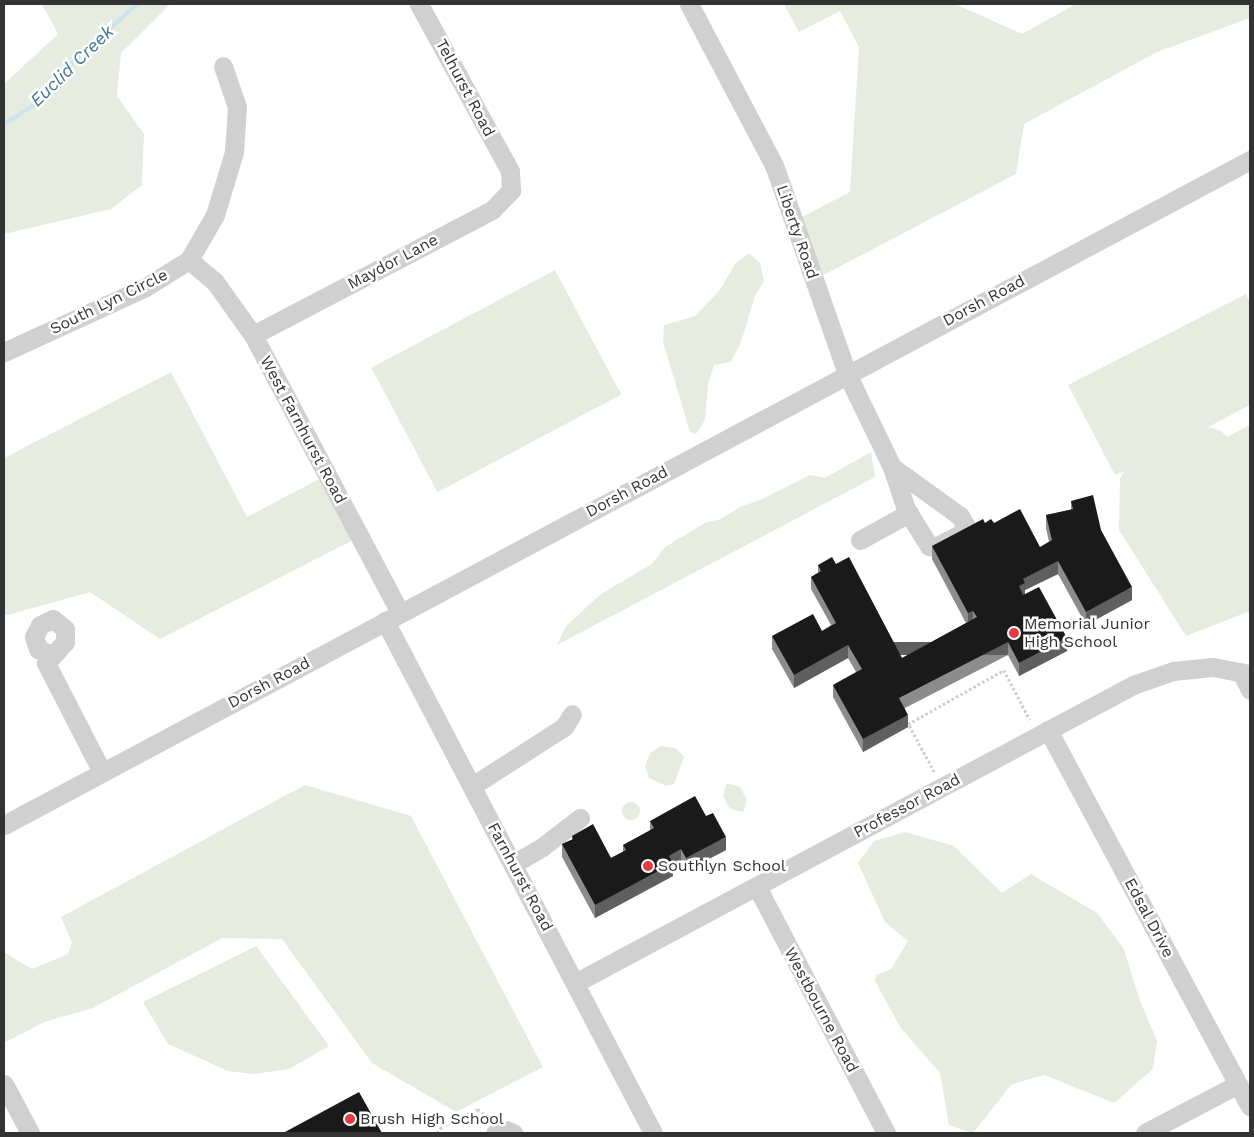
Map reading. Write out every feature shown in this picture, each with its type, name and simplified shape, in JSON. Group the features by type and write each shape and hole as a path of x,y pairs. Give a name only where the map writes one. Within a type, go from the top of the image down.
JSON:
{"street":[{"name":"Telhurst Road","path":"419,4 510,171"},
{"name":"Liberty Road","path":"689,4 774,165 847,374 892,467 908,513 928,546 937,546 964,530 960,516 892,467"},
{"name":"South Lyn Circle","path":"4,352 144,288 189,260 215,215 234,152 237,107 223,66"},
{"name":"Dorsh Road","path":"4,825 1250,160"},
{"name":"Maydor Lane","path":"253,335 492,210 510,190 510,171"},
{"name":"West Farnhurst Road","path":"189,260 215,282 253,335 392,617"},
{"path":"860,540 908,513"},
{"name":"Farnhurst Road","path":"392,617 472,786 575,983 648,1131"},
{"path":"52,655 46,663 102,772"},
{"name":"Professor Road","path":"575,983 1133,685 1173,671 1213,667 1245,673"},
{"path":"1245,673 1250,690"},
{"path":"472,786 564,728 572,714"},
{"name":"Edsal Drive","path":"1048,730 1250,1106"},
{"path":"513,864 542,847 580,818"},
{"name":"Westbourne Road","path":"757,887 886,1133"},
{"path":"4,1084 30,1133"},
{"path":"1145,1133 1238,1084"}],"path":[{"path":"934,772 908,724 1004,670 1030,720"},
{"path":"438,1133 440,1128 478,1109 505,1132"}],"shaded area":[{"path":"42,4 170,4 121,53 117,96 144,134 142,185 111,209 4,234 4,84 58,34"},
{"path":"784,4 955,4 1022,34 1076,4 1250,4 1250,18 1157,52 1024,124 1016,174 814,280 794,221 850,192 859,47 840,11 799,32"},
{"path":"749,253 760,263 764,281 755,296 741,342 731,362 714,365 708,385 705,420 696,434 690,432 663,342 664,325 695,316 720,290 735,264"},
{"path":"555,270 621,394 438,492 371,368"},
{"path":"1246,294 1250,303 1250,405 1208,427 1220,430 1227,437 1250,425 1250,611 1186,636 1119,530 1120,479 1124,471 1115,475 1068,385"},
{"path":"171,372 247,517 327,475 359,537 160,639 90,592 4,616 4,458"},
{"path":"871,452 875,477 557,645 566,626 601,594 652,564 665,547 705,523 721,519 740,507 760,500 810,475 825,478"},
{"path":"661,746 675,748 684,757 674,784 666,786 649,778 645,766 650,753"},
{"path":"727,783 740,787 747,800 743,812 730,809 723,796"},
{"path":"305,785 411,816 543,1067 456,1112 372,1063 282,939 222,938 93,1008 44,1022 4,1043 4,952 32,969 68,954 72,943 61,917"},
{"path":"631,802 637,805 640,811 637,817 631,820 625,817 622,811 625,805"},
{"path":"905,832 954,846 1002,893 1031,874 1097,913 1124,949 1139,998 1157,1041 1153,1069 1114,1103 1044,1075 1012,1084 973,1133 949,1125 940,1073 900,1027 875,981 876,975 891,969 908,941 885,922 858,863 874,841"},
{"path":"256,946 329,1046 289,1069 254,1074 228,1071 168,1044 143,1002"}],"building":[{"name":"Memorial Junior High School","path":"1093,495 1101,530 1132,587 1086,612 1058,561 1023,579 1025,583 1019,586 1023,595 1039,587 1067,638 1019,663 1008,642 899,698 908,715 863,739 833,685 862,669 848,645 794,675 772,636 813,614 822,631 836,623 811,577 821,571 818,565 832,557 836,564 849,557 902,658 977,617 973,611 968,613 932,546 983,519 985,523 991,519 994,523 1020,509 1040,547 1052,540 1046,515 1073,509 1071,501"},
{"name":"Southlyn School","path":"695,796 706,816 713,813 726,837 686,858 681,849 669,856 673,863 595,905 562,844 573,839 572,836 593,824 611,858 626,850 623,845 654,828 650,821"},
{"path":"359,1092 382,1133 285,1132"}],"waterway":[{"name":"Euclid Creek","path":"4,124 39,102 71,64 137,4"}],"place":[{"name":"Memorial Junior High School","path":"1014,633"},
{"name":"Southlyn School","path":"648,866"},
{"name":"Brush High School","path":"350,1119"}]}
